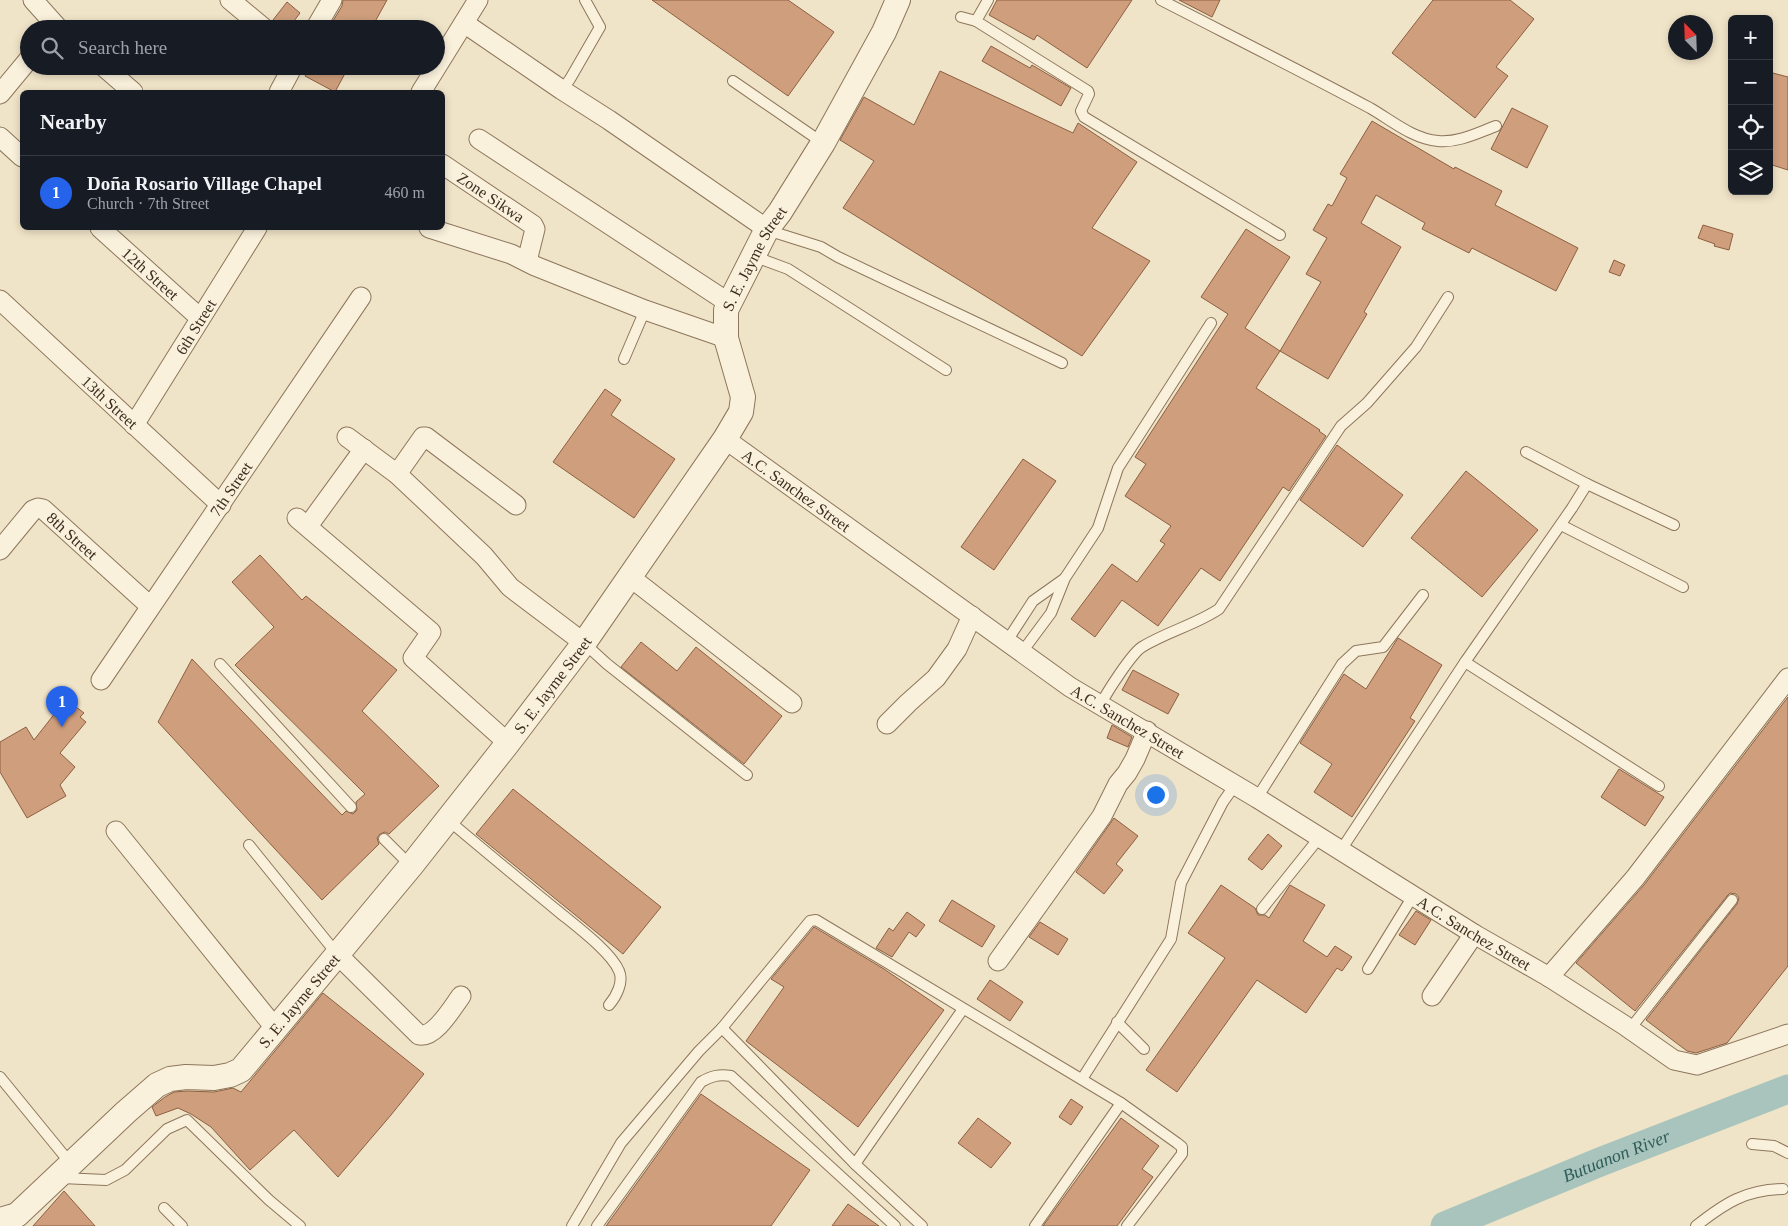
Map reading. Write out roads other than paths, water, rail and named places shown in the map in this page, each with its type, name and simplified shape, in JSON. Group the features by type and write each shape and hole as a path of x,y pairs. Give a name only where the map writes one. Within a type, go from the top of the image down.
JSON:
{"street":[{"path":"33,0 50,20"},
{"path":"230,0 255,20"},
{"path":"320,20 332,0"},
{"path":"445,53 478,0"},
{"name":"S. E. Jayme Street","path":"0,1220 17,1215 157,1085 170,1079 186,1077 214,1078 230,1075 241,1070 412,866 584,644 726,439 741,412 743,396 726,338 726,310 767,230 823,143 884,32 898,0"},
{"path":"464,23 609,120 767,230"},
{"path":"0,94 20,70"},
{"path":"113,75 131,90"},
{"path":"281,90 288,75"},
{"path":"422,90 432,75"},
{"path":"0,137 20,155"},
{"path":"479,139 729,303"},
{"name":"Zone Sikwa","path":"445,166 533,225 535,230 527,261"},
{"name":"12th Street","path":"102,230 200,318"},
{"name":"6th Street","path":"134,425 257,230"},
{"path":"435,230 511,254 644,310 726,338"},
{"name":"7th Street","path":"101,680 360,297"},
{"name":"13th Street","path":"0,300 221,505"},
{"path":"347,437 397,474 484,556 510,587 584,644"},
{"path":"397,474 423,437 426,437 516,505"},
{"name":"A.C. Sanchez Street","path":"726,439 1070,687 1147,731 1474,934 1549,977 1674,1060 1698,1065 1788,1034"},
{"path":"364,449 303,522 431,632 412,658 508,743"},
{"name":"8th Street","path":"0,550 33,510 43,509 150,606"},
{"path":"630,577 792,703"},
{"path":"887,724 936,678 957,649 972,616"},
{"path":"1549,977 1635,878 1788,678"},
{"path":"998,961 1102,816 1118,784 1131,766 1147,731"},
{"path":"116,831 276,1029"},
{"path":"1432,996 1474,934"},
{"path":"338,954 419,1035 425,1036 434,1031 461,996"}],"lane":[{"path":"562,90 600,27 585,0"},
{"path":"976,21 988,0"},
{"path":"1161,0 1370,108 1419,136 1438,141 1452,140 1468,137 1496,126"},
{"path":"961,16 976,21 1088,91 1089,94 1080,111 1084,117 1280,235"},
{"path":"733,81 823,143"},
{"path":"767,230 821,247 838,257 1062,363"},
{"path":"753,256 788,269 946,370"},
{"path":"1101,704 1110,688 1140,648 1206,618 1219,609 1341,426 1366,402 1416,347 1448,297"},
{"path":"624,359 644,310"},
{"path":"1015,647 1051,613 1065,578 1098,528 1118,468 1211,324"},
{"path":"1526,452 1587,484 1674,525"},
{"path":"1341,850 1465,662 1587,484"},
{"path":"1560,525 1683,587"},
{"path":"1015,647 1033,601 1065,578"},
{"path":"1257,798 1342,664 1356,651 1383,647 1423,595"},
{"path":"584,644 746,775"},
{"path":"1465,662 1659,786"},
{"path":"220,664 351,806"},
{"path":"1082,1079 1171,939 1181,884 1223,802 1235,786"},
{"path":"448,820 586,934 615,962 620,973 620,984 617,996 609,1005"},
{"path":"1262,908 1319,838"},
{"path":"384,839 412,866"},
{"path":"249,845 338,954"},
{"path":"1368,969 1413,896"},
{"path":"1630,1029 1732,900"},
{"path":"572,1226 621,1143 722,1028 813,920 816,920 963,1010 1082,1079 1178,1142 1182,1147 1182,1154 1127,1226"},
{"path":"854,1164 963,1010"},
{"path":"1117,1022 1144,1049"},
{"path":"722,1028 854,1164 922,1226"},
{"path":"597,1226 701,1082 709,1077 721,1074 731,1076 895,1226"},
{"path":"0,1077 64,1171 106,1180 125,1170 167,1129 187,1120 270,1200 300,1226"},
{"path":"1035,1226 1121,1103"},
{"path":"1752,1144 1774,1146 1788,1153"},
{"path":"1696,1226 1717,1209 1748,1193 1767,1189 1783,1189"},
{"path":"164,1208 182,1226"}],"waterway":[{"name":"Butuanon River","path":"1445,1226 1600,1162 1788,1089"}],"place":[{"name":"Doña Rosario Village Chapel","path":"62,727"}]}
